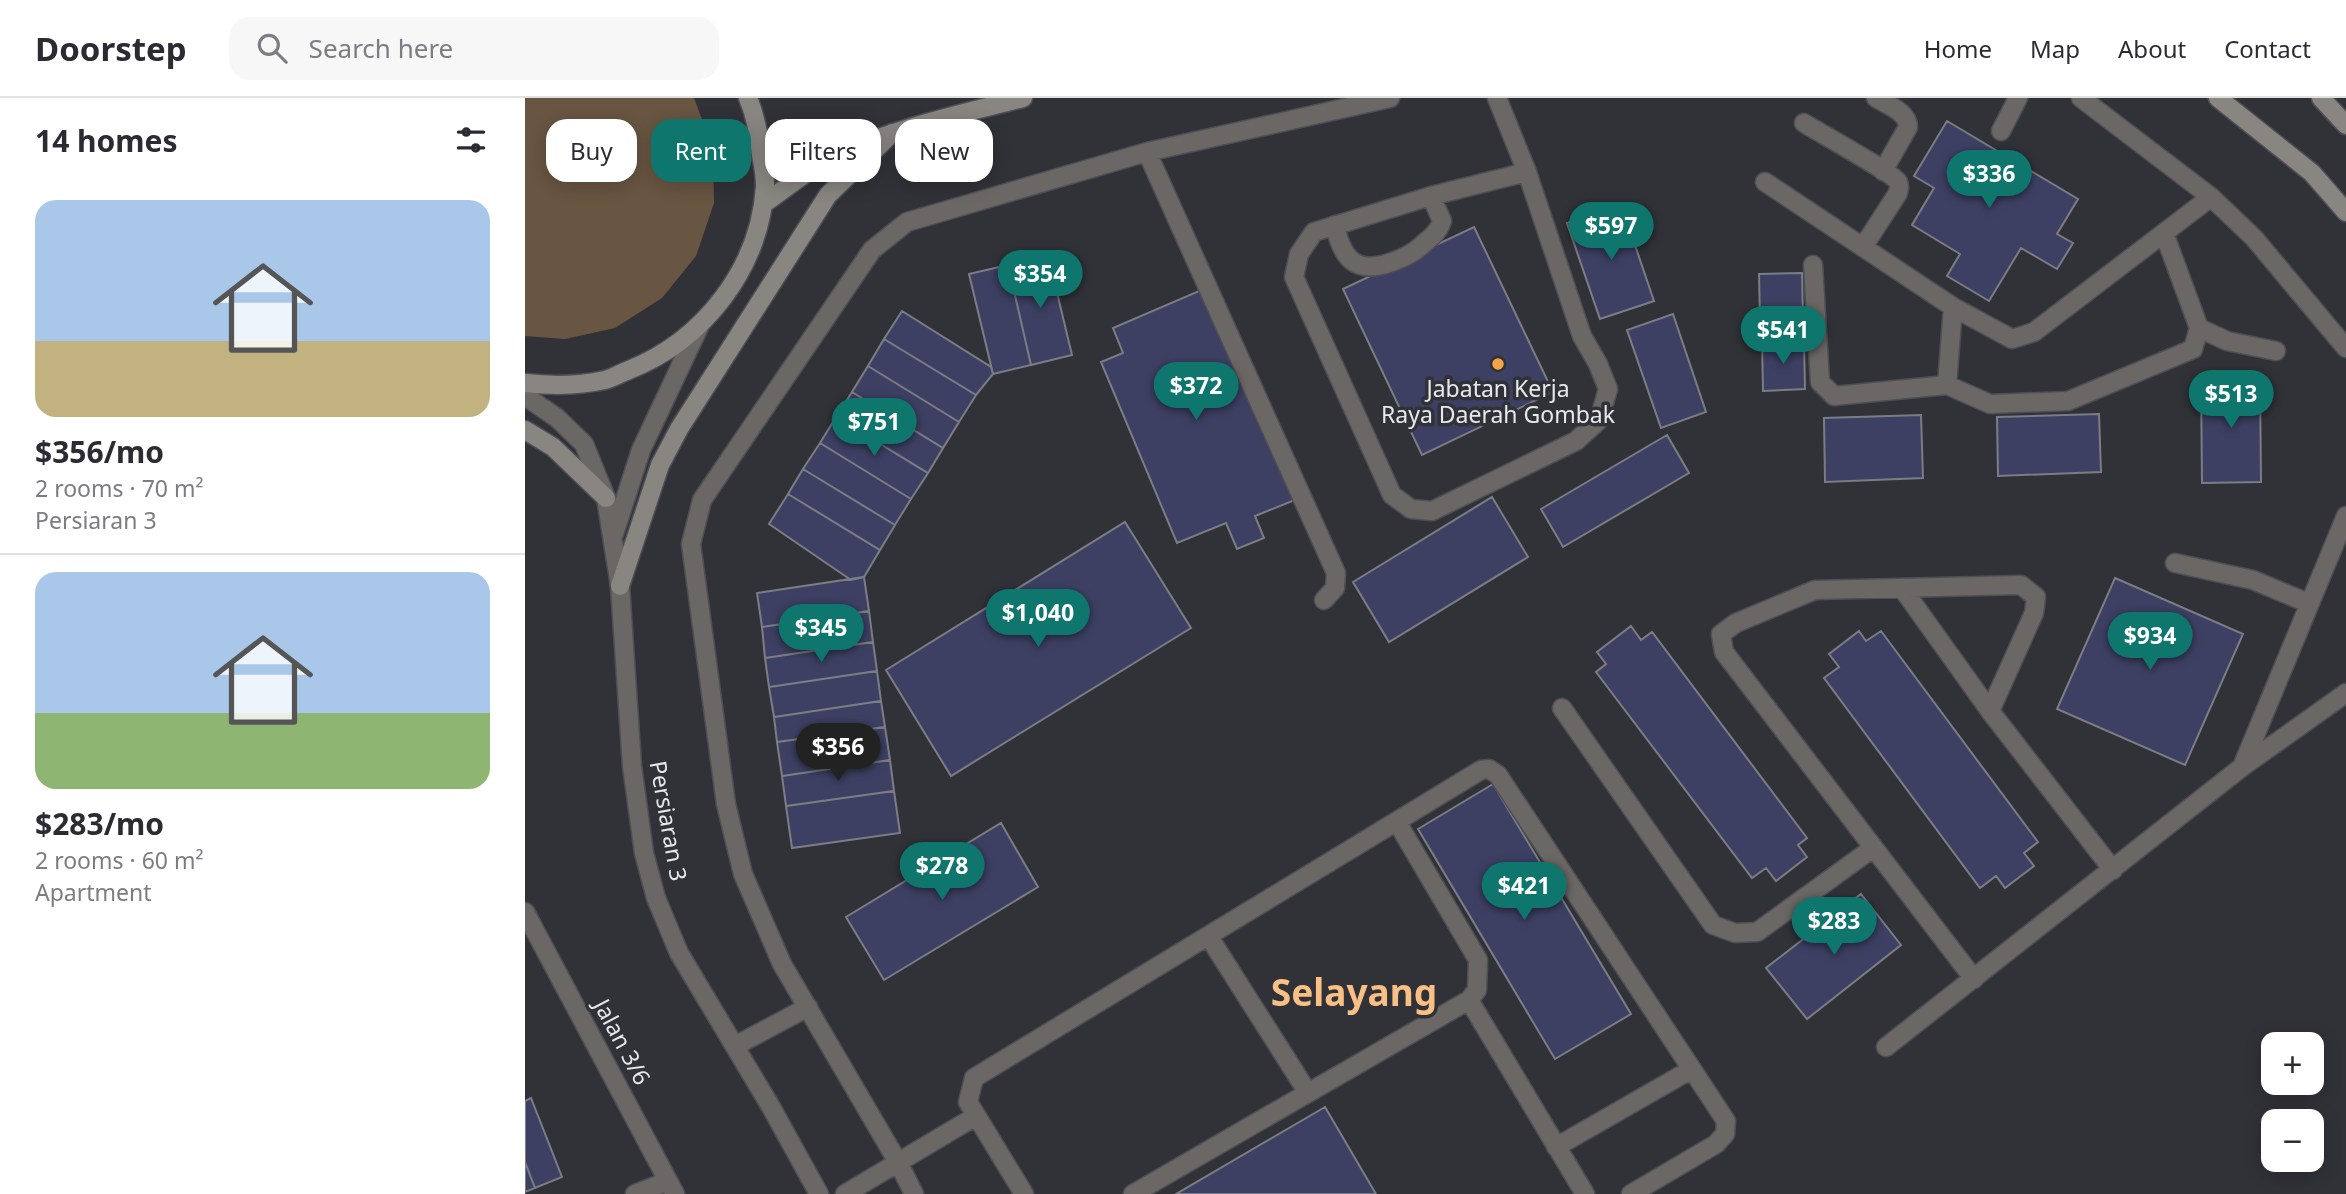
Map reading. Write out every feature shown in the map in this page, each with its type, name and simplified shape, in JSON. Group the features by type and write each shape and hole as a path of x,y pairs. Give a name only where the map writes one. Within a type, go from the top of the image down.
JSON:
{"main road":[{"path":"525,383 553,386 606,379 656,359 699,327 729,291 751,250 763,204 765,184 757,119 748,98"},
{"path":"763,204 826,161 892,133 1023,98"},
{"path":"2218,98 2312,173 2346,212"},
{"path":"2321,98 2346,125"},
{"path":"620,586 660,465 679,429 828,195 892,133"},
{"path":"525,430 553,447 607,498"}],"street":[{"path":"915,1194 782,964 743,874 726,804 691,544 702,500 872,250 907,222 1147,152 1390,98"},
{"path":"1497,98 1527,172 1582,336 1608,388 1599,420 1576,441 1433,511 1411,509 1392,495 1294,277 1299,254 1314,232 1431,196 1527,172"},
{"path":"1876,98 1909,121 1883,171"},
{"path":"2001,131 2018,98"},
{"path":"2081,98 2211,197 2254,238 2346,348"},
{"path":"1804,123 1896,179 1898,193 1863,247"},
{"path":"1147,152 1335,573 1335,589 1324,600"},
{"path":"1765,182 1954,307 2012,339 2034,332 2211,197"},
{"path":"1335,225 1339,245 1348,257 1360,266 1374,269 1411,255 1439,230 1442,221 1431,196"},
{"path":"1814,265 1820,382 1833,396 1947,385 1990,404 2068,401 2193,349 2199,328 2164,233"},
{"path":"1947,385 1954,307"},
{"name":"Persiaran 3","path":"612,540 641,450 699,327"},
{"path":"2199,328 2227,341 2276,351"},
{"name":"Persiaran 3","path":"525,396 557,418 585,444 607,498 620,586 632,766 644,853 656,898 680,953 819,1194"},
{"path":"2242,767 2346,516"},
{"path":"2175,564 2253,580 2308,603"},
{"path":"1973,979 1724,652 1721,634 1736,623 1815,590 2021,585 2036,597 2034,613 1990,710"},
{"path":"1902,588 1990,710 2113,870"},
{"path":"1886,1047 2242,767 2346,693"},
{"path":"1562,708 1713,925 1735,933 1756,932 1873,848"},
{"path":"1024,1194 968,1102 974,1078 1481,770 1489,769 1498,775 1726,1121 1725,1134 1716,1144 1631,1194"},
{"path":"1133,1194 1469,1000 1477,990 1478,960 1397,822"},
{"name":"Jalan 3/6","path":"525,913 672,1187"},
{"path":"1209,937 1308,1093"},
{"path":"1469,1000 1585,1194"},
{"path":"735,1046 808,1007"},
{"path":"1556,1147 1692,1069"},
{"path":"845,1194 976,1116"},
{"path":"635,1194 672,1187"}],"shaded area":[{"path":"525,98 694,98 702,119 651,119 651,182 714,182 714,203 696,256 662,298 615,328 565,339 525,336"}],"building":[{"path":"1947,121 2078,199 2057,234 2073,243 2057,269 2021,248 1989,301 1947,276 1960,254 1912,225 1934,188 1914,176"},
{"path":"1621,204 1654,301 1600,319 1567,223"},
{"path":"1474,227 1553,392 1422,455 1343,289"},
{"path":"1048,255 1072,355 1031,365 1008,265"},
{"path":"1008,265 1031,365 993,374 969,274"},
{"path":"1802,273 1803,318 1760,319 1759,274"},
{"path":"1206,288 1295,500 1255,516 1264,538 1237,549 1226,523 1177,543 1101,362 1123,353 1113,328"},
{"path":"902,311 991,367 993,374 976,395 884,339"},
{"path":"1673,314 1706,412 1661,428 1627,330"},
{"path":"884,339 976,395 959,422 868,366"},
{"path":"1804,341 1805,389 1763,391 1762,342"},
{"path":"868,366 959,422 943,448 852,392"},
{"path":"2260,377 2261,482 2202,483 2201,378"},
{"path":"852,392 943,448 928,473 836,417"},
{"path":"2099,414 2101,472 1998,476 1997,417"},
{"path":"1921,415 1923,478 1825,482 1824,418"},
{"path":"836,417 928,473 911,499 820,443"},
{"path":"1667,435 1689,473 1563,547 1541,509"},
{"path":"820,443 911,499 895,525 803,469"},
{"path":"803,469 895,525 880,550 788,494"},
{"path":"788,494 880,550 864,577 851,580 769,524"},
{"path":"1492,497 1528,557 1389,642 1353,582"},
{"path":"1125,522 1191,628 951,776 886,670"},
{"path":"864,577 869,611 762,627 757,593"},
{"path":"2115,578 2243,634 2185,765 2057,709"},
{"path":"869,611 873,642 765,658 762,627"},
{"path":"1631,626 1641,640 1652,632 1807,838 1798,845 1807,857 1776,881 1766,868 1752,878 1596,672 1606,664 1597,652"},
{"path":"1859,631 1866,641 1881,631 2038,842 2024,853 2034,866 2005,888 1996,876 1980,888 1824,678 1839,667 1829,654"},
{"path":"873,642 877,671 769,687 765,658"},
{"path":"877,671 881,701 774,717 769,687"},
{"path":"881,701 885,727 777,742 774,717"},
{"path":"885,727 890,760 782,776 777,742"},
{"path":"890,760 894,791 786,806 782,776"},
{"path":"1493,784 1631,1014 1555,1059 1418,829"},
{"path":"894,791 900,833 792,848 786,806"},
{"path":"1001,823 1038,887 884,980 846,917"},
{"path":"1861,894 1901,945 1807,1019 1766,968"},
{"path":"531,1098 562,1177 535,1188 525,1162 525,1101"},
{"path":"1325,1107 1376,1194 1176,1194"},
{"path":"525,1162 535,1188 525,1192"}],"place":[{"name":"Jabatan Kerja Raya Daerah Gombak","path":"1498,364"}],"district":[{"name":"Selayang","path":"1354,993"}]}
